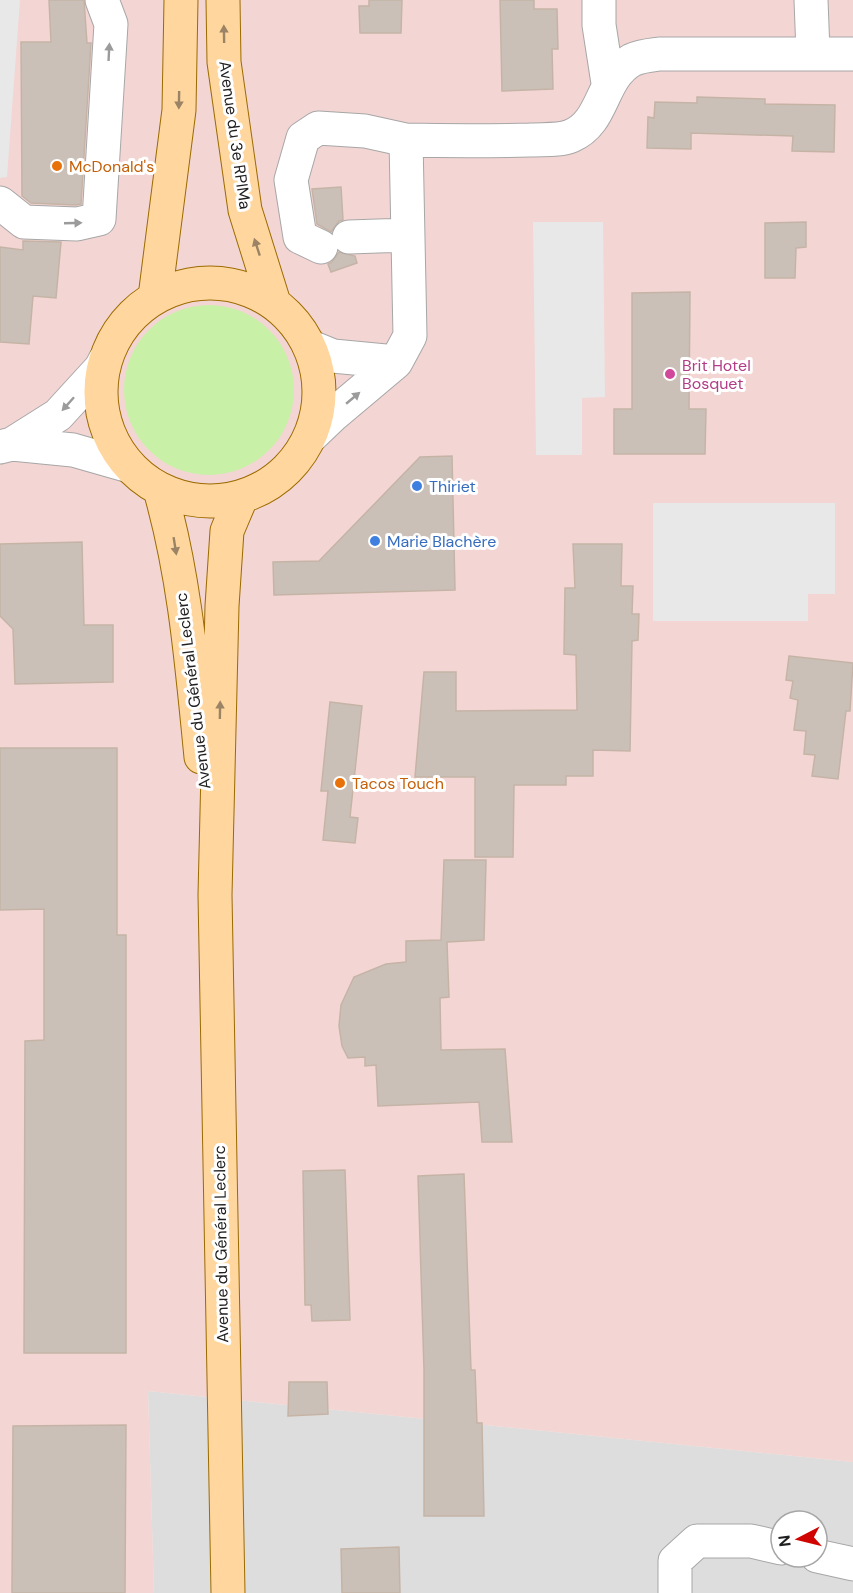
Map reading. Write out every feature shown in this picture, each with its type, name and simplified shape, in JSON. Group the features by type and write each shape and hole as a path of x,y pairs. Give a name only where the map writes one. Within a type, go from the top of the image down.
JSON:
{"main road":[{"path":"155,297 179,110 180,0"},
{"name":"Avenue du 3e RPIMa","path":"223,0 224,62 245,210 274,303"},
{"path":"209,282 237,285 263,295 274,303 287,313 310,347 314,355 320,392 317,420 311,436 297,459 267,487 241,498 215,502 189,500 160,490 129,466 113,443 105,421 101,389 105,360 114,339 130,316 155,297 179,286 209,282"},
{"name":"Avenue du Général Leclerc","path":"160,490 172,532 189,634 215,895"},
{"name":"Avenue du Général Leclerc","path":"228,1593 215,895 222,606 226,542 227,531 241,498"}],"street":[{"path":"8,216 77,224 99,219 111,24 102,0"},
{"path":"599,0 599,25 608,83"},
{"path":"811,0 813,52"},
{"path":"407,235 335,242 300,237 291,180 303,138 318,128 365,131 406,140 506,141 571,136 588,125 600,107 608,83 634,59 659,54 813,52 853,54"},
{"path":"311,436 396,362 410,336 406,140"},
{"path":"310,347 333,356 396,362"},
{"path":"6,446 58,416 101,368 105,360"},
{"path":"6,446 73,450 129,466"},
{"path":"675,1593 675,1561 697,1541 751,1541 769,1545"},
{"path":"829,1559 853,1564"}],"shaded area":[{"path":"0,0 853,0 853,1462 148,1391 154,1593 0,1593"},
{"path":"0,0 20,0 7,177 0,178"},
{"path":"533,222 603,222 605,397 582,398 582,455 536,455"},
{"path":"653,503 835,503 835,594 808,594 808,621 653,621"},
{"path":"148,1391 853,1462 853,1593 154,1593"}],"green space":[{"path":"209,305 241,312 256,319 269,330 280,343 287,358 294,390 287,422 280,437 269,450 256,461 241,468 209,475 177,468 162,461 149,450 138,437 131,422 124,390 131,358 138,343 149,330 162,319 177,312"}],"building":[{"name":"McDonald's","path":"49,0 84,0 87,43 91,43 81,204 75,205 31,203 22,196 21,42 51,42"},
{"path":"369,0 402,0 401,33 360,33 359,6 369,6"},
{"path":"500,0 534,0 534,9 557,9 558,49 552,49 553,89 502,91"},
{"path":"697,97 765,99 765,104 835,105 834,152 792,151 793,136 691,133 691,149 647,148 648,117 654,118 655,102 697,103"},
{"path":"341,187 343,220 339,221 331,232 317,224 312,189"},
{"path":"806,222 806,247 796,248 795,278 765,278 765,223"},
{"path":"23,241 61,242 56,298 33,296 29,344 0,342 0,247 23,250"},
{"path":"339,252 355,256 357,263 331,272 328,264"},
{"path":"690,292 689,409 706,409 705,454 614,454 614,409 632,409 632,293"},
{"path":"452,456 455,590 274,595 273,562 319,561 420,457"},
{"path":"82,542 84,625 113,625 113,682 15,684 13,629 0,616 0,544"},
{"path":"573,544 622,544 621,586 633,586 632,614 639,614 638,640 632,641 630,751 593,750 593,776 566,776 566,785 514,785 513,857 475,857 475,777 415,777 424,672 456,672 456,711 577,710 576,655 564,654 565,588 575,588"},
{"path":"789,656 853,663 850,711 846,711 838,779 812,776 815,755 804,754 806,731 794,730 798,700 790,698 793,681 786,680"},
{"path":"330,702 362,706 350,817 358,818 355,843 323,840 328,791 321,791"},
{"path":"0,748 117,748 117,935 126,935 126,1353 24,1353 25,1041 44,1040 44,909 0,910"},
{"path":"444,860 486,860 484,940 447,942 449,997 440,998 441,1050 505,1049 512,1142 482,1142 479,1102 378,1106 376,1065 365,1066 365,1057 348,1058 342,1046 339,1026 341,1005 354,977 386,964 406,962 406,941 441,940"},
{"path":"345,1170 350,1320 312,1321 311,1305 305,1305 303,1171"},
{"path":"464,1174 471,1370 475,1370 477,1423 482,1423 484,1516 424,1516 424,1370 418,1176"},
{"path":"289,1382 327,1382 328,1414 288,1416"},
{"path":"126,1425 125,1593 12,1593 13,1426"},
{"path":"399,1547 400,1593 342,1593 341,1549"}],"place":[{"name":"McDonald's","path":"57,166"},
{"name":"Brit Hotel Bosquet","path":"670,374"},
{"name":"Thiriet","path":"417,486"},
{"name":"Marie Blachère","path":"375,541"},
{"name":"Tacos Touch","path":"340,783"}]}
